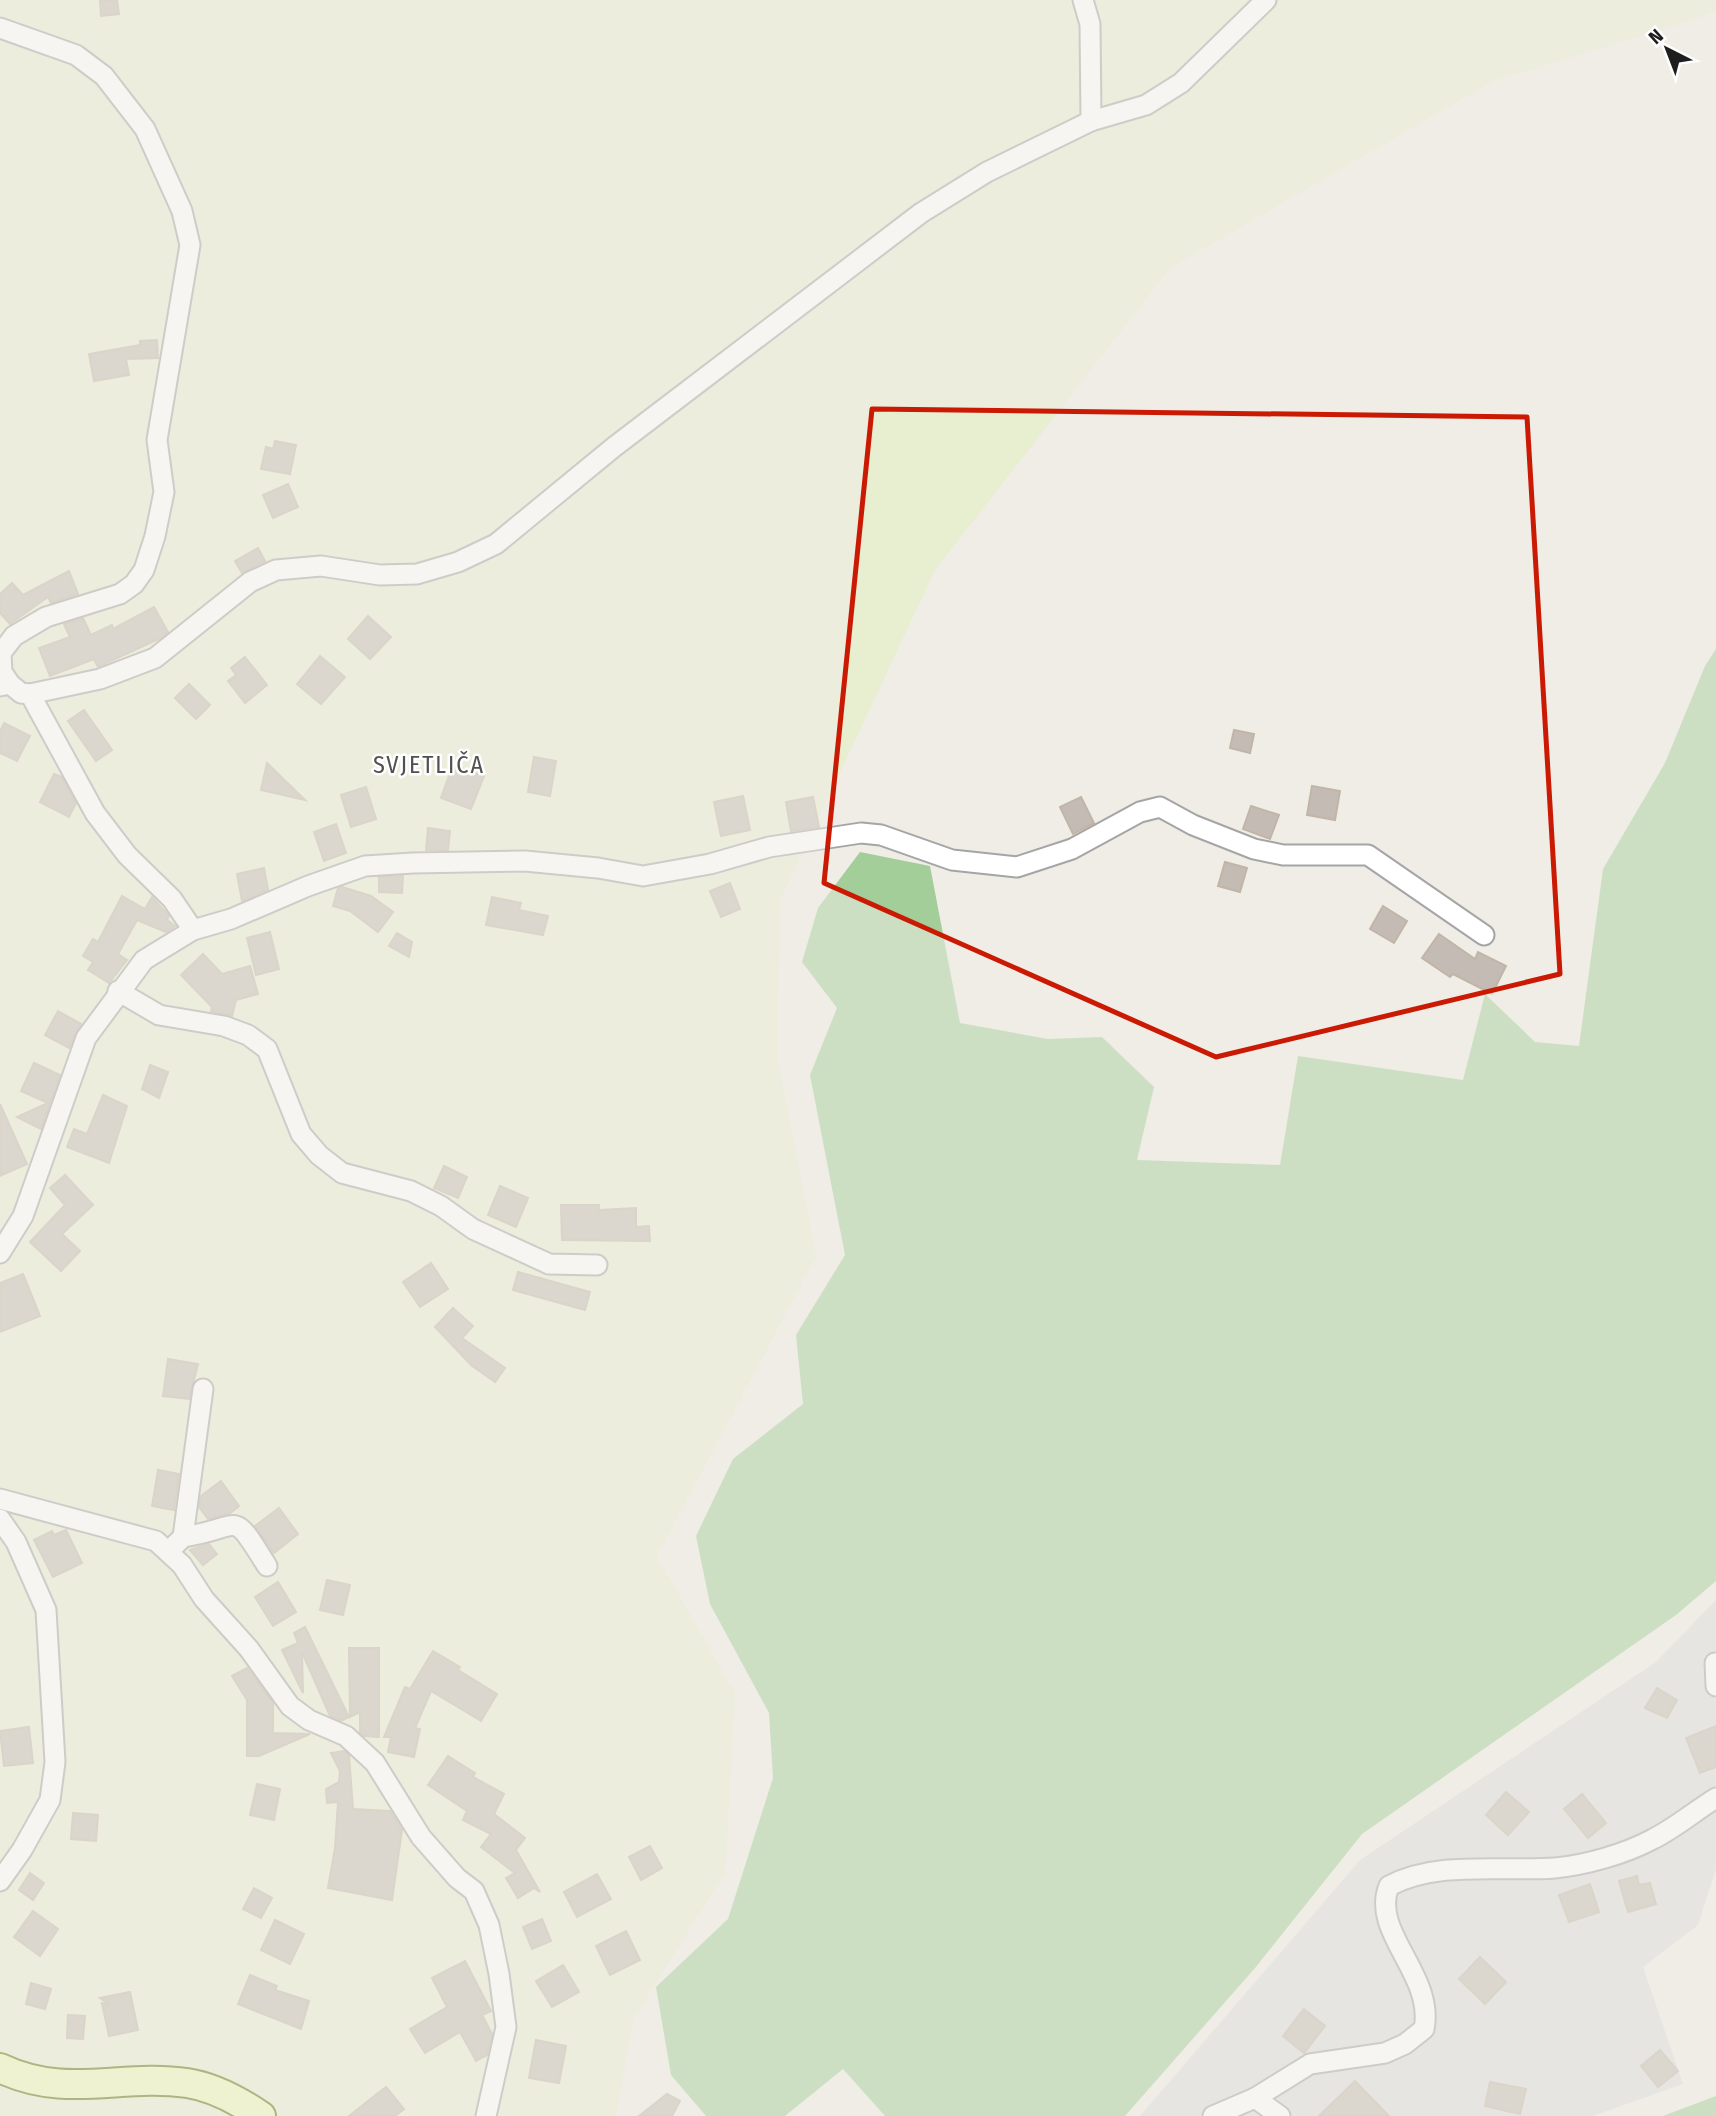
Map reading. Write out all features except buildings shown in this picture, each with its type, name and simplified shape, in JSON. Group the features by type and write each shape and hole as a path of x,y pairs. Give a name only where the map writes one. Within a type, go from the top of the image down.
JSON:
{"main road":[{"path":"0,2068 57,2085 102,2086 147,2081 189,2083 233,2098 261,2116"}],"street":[{"path":"1083,0 1090,24 1091,121"},
{"path":"0,28 76,55 104,76 145,129 182,211 190,245 157,440 164,492 155,536 144,570 134,584 120,594 46,617 14,636 1,653 5,685 21,694 30,694 100,679 155,659 250,582 276,570 321,566 380,575 417,575 458,562 496,544 614,447 921,213 987,172 1091,121 1146,105 1181,83 1266,0"},
{"path":"30,694 95,813 127,855 172,899 193,930"},
{"path":"0,1253 23,1216 86,1038 118,991 144,960 193,930 231,919 308,886 365,866 525,861 643,876 710,864 769,847 861,833 881,835 952,860 1017,867 1072,849 1140,812 1160,807 1193,825 1254,849 1283,855 1368,855 1485,935"},
{"path":"118,991 159,1015 224,1026 247,1035 267,1049 301,1134 319,1155 342,1173 411,1191 441,1206 473,1229 549,1264 597,1265"},
{"path":"183,1537 203,1389"},
{"path":"0,1499 139,1534 156,1541 169,1551 204,1599 249,1649 290,1706 309,1720 346,1736 362,1748 421,1837 457,1878 474,1891 489,1925 506,2027 486,2116"},
{"path":"0,1519 16,1542 46,1610 55,1762 50,1800 22,1850 0,1881"},
{"path":"169,1551 183,1537 236,1524 244,1528 252,1538 267,1566"},
{"path":"1715,1663 1716,1686"},
{"path":"1213,2116 1255,2098 1310,2064 1385,2053 1405,2044 1424,2029 1428,2012 1420,1982 1387,1918 1384,1898 1389,1886 1437,1873 1506,1867 1555,1868 1595,1860 1652,1840 1716,1798"},
{"path":"1255,2098 1280,2116"}],"highlighted area":[{"path":"872,409 1527,417 1560,974 1216,1057 824,883"}],"shaded area":[{"path":"1716,1600 1716,1869 1698,1925 1643,1967 1683,2084 1593,2116 1140,2116 1360,1860 1656,1662"}],"green space":[{"path":"0,0 1716,0 1716,10 1695,19 1493,81 1170,268 935,570 780,900 777,1054 816,1257 657,1556 735,1694 725,1872 633,2020 616,2116 0,2116"},
{"path":"1716,649 1716,1581 1676,1615 1362,1834 1255,1968 1125,2116 885,2116 843,2069 785,2116 706,2116 671,2075 656,1987 728,1919 773,1778 769,1713 710,1604 696,1536 733,1459 803,1404 796,1335 845,1255 810,1075 837,1008 802,962 818,908 860,852 930,866 960,1023 1048,1039 1102,1037 1154,1087 1137,1160 1280,1165 1298,1056 1463,1080 1485,994 1535,1042 1579,1046 1603,869 1665,763 1705,666"},
{"path":"1716,2096 1716,2116 1663,2116"}],"district":[{"name":"SVJETLIČA","path":"429,765"}]}
